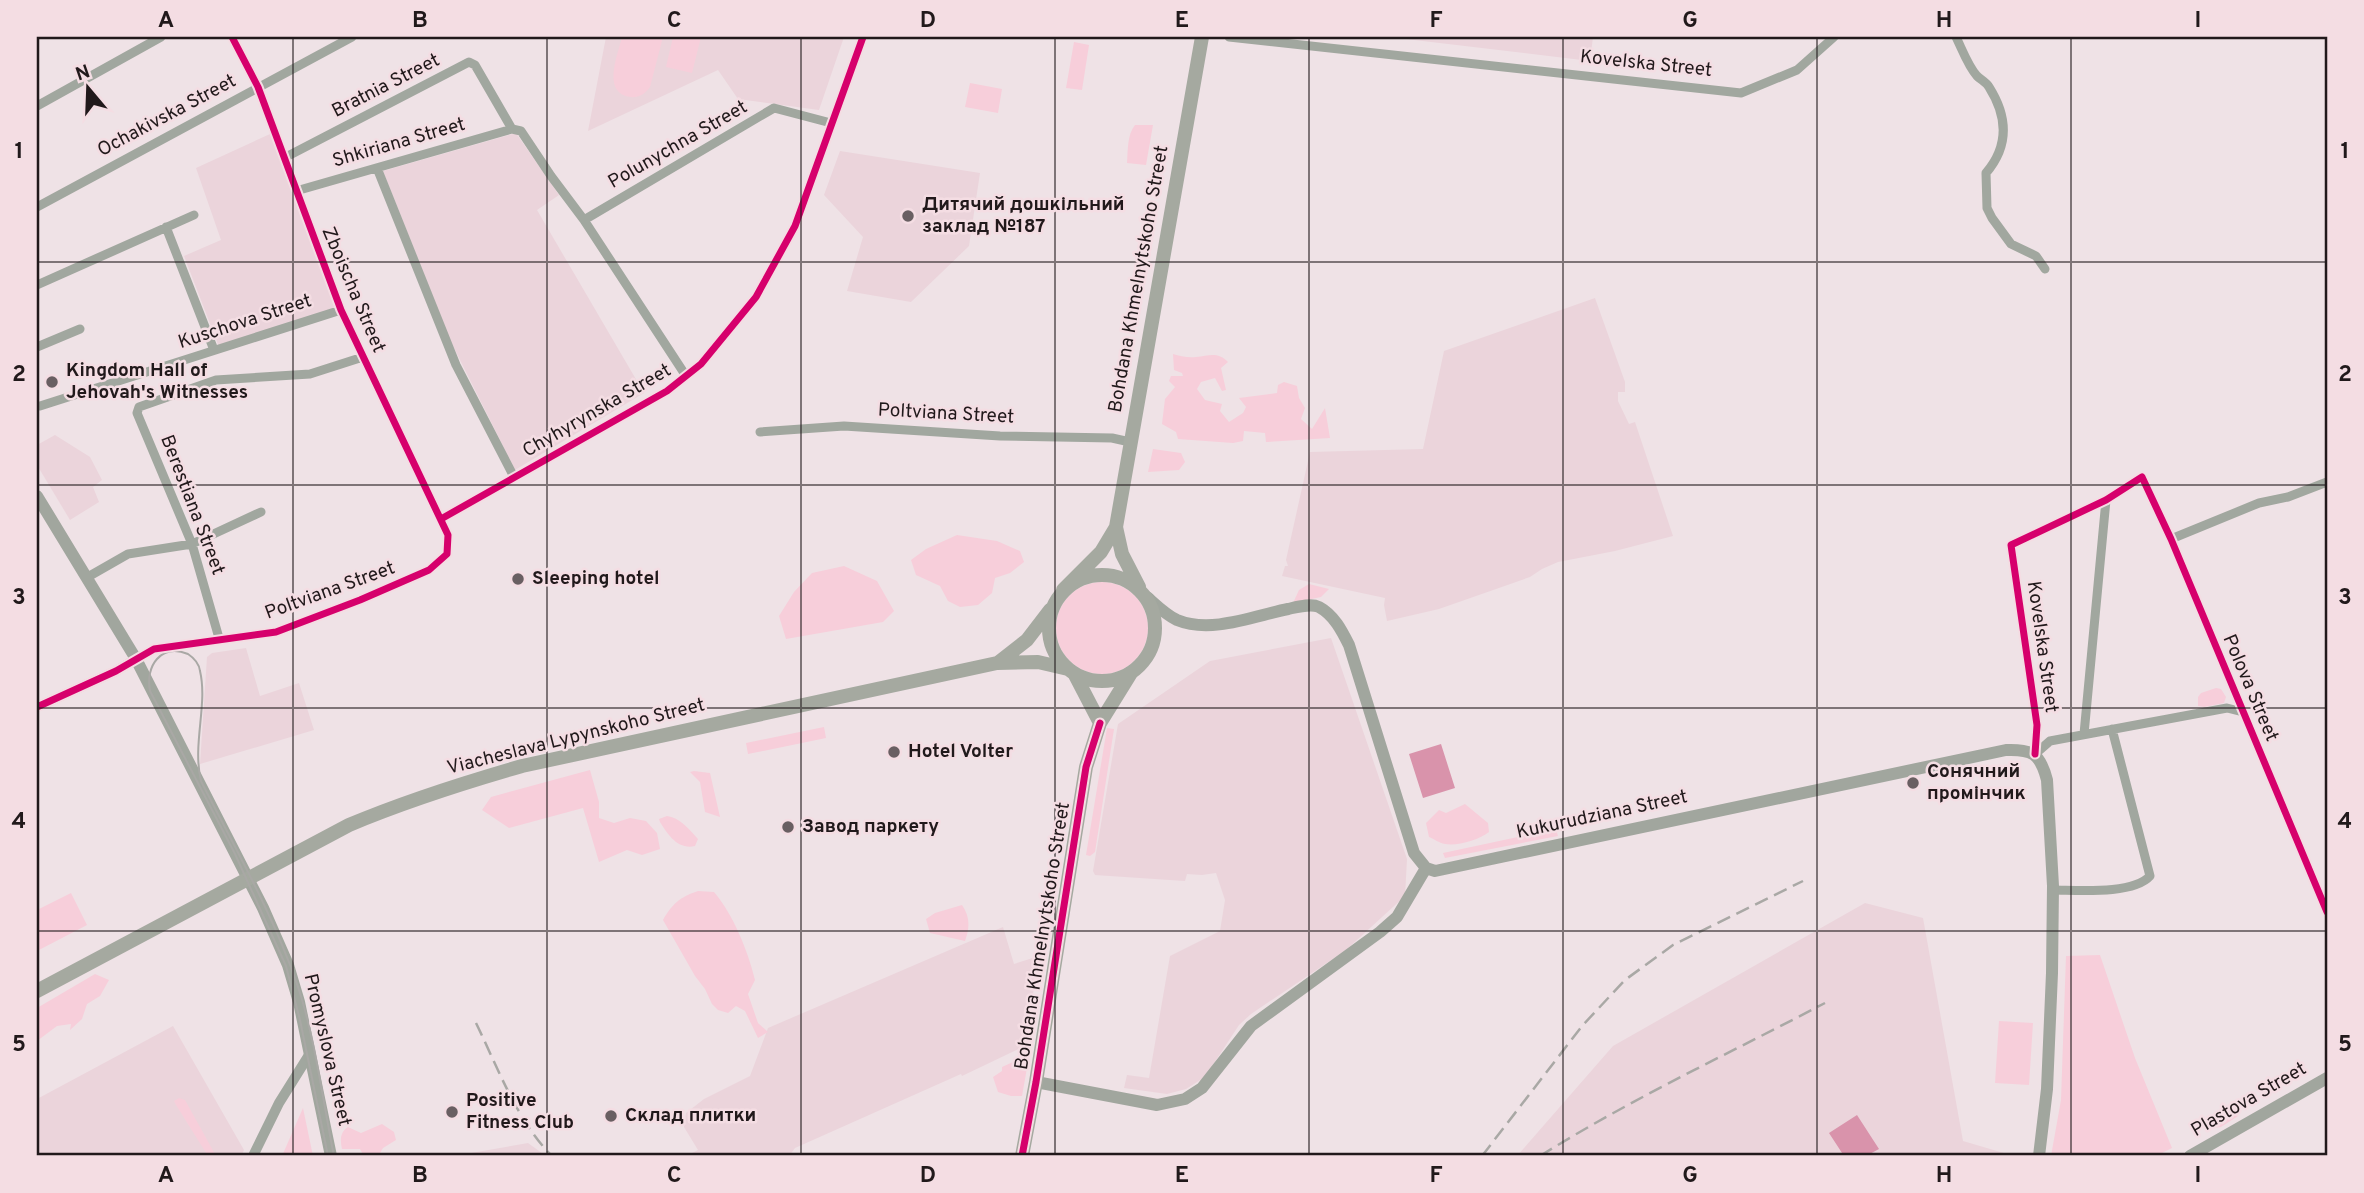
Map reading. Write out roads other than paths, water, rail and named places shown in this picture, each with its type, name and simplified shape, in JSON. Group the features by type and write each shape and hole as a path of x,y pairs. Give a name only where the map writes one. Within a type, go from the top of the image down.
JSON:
{"main road":[{"name":"Bohdana Khmelnytskoho Street","path":"1063,590 1101,552 1116,527 1202,37"},
{"name":"Promyslova Street","path":"37,496 136,659 248,877 288,965 299,1002 331,1156"},
{"name":"Bohdana Khmelnytskoho Street","path":"1116,527 1122,554 1144,594"},
{"path":"1036,1083 1157,1105 1185,1100 1202,1088 1251,1026 1397,917 1426,868 1414,853 1349,645 1335,621 1317,606 1302,606 1217,625 1196,624 1177,620 1132,583 1109,574 1084,577 1063,590 1053,606 1049,617 1050,640 1054,651 1071,671 1100,723"},
{"path":"1071,671 1096,681 1120,678 1131,673 1146,659 1155,635 1156,622 1144,594"},
{"name":"Viacheslava Lypynskoho Street","path":"997,663 1027,640 1053,606"},
{"name":"Viacheslava Lypynskoho Street","path":"37,990 349,825 388,808 487,776 533,763 997,663 1038,662 1071,671"},
{"name":"Bohdana Khmelnytskoho Street","path":"1022,1156 1086,767 1100,723 1131,673"},
{"name":"Kukurudziana Street","path":"1426,868 1445,870 1568,841 2006,750 2023,749 2035,754"},
{"name":"Kovelska Street","path":"2035,754 2047,780 2053,890 2047,1076 2039,1156"},
{"name":"Plastova Street","path":"2190,1156 2327,1078"}],"street":[{"path":"37,106 161,37"},
{"name":"Zboischa Street","path":"232,37 258,87 341,310 448,535 447,554"},
{"name":"Ochakivska Street","path":"37,207 352,37"},
{"name":"Chyhyrynska Street","path":"440,519 667,391 701,364 756,298 775,265 794,226 863,37"},
{"name":"Kovelska Street","path":"1229,37 1741,93 1797,70 1834,37"},
{"path":"1956,37 1977,76 1989,87 2003,123 2005,135 1997,161 1986,173 1987,208 2011,244 2036,256 2045,269"},
{"name":"Bratnia Street","path":"284,158 469,62 475,65 512,130"},
{"name":"Polunychna Street","path":"584,220 774,108 831,123"},
{"path":"512,130 521,131 584,220 686,376"},
{"name":"Shkiriana Street","path":"296,191 512,130"},
{"name":"Chyhyrynska Street","path":"377,168 456,365 514,477"},
{"path":"37,285 194,215"},
{"path":"166,227 214,350"},
{"name":"Kuschova Street","path":"40,406 341,310"},
{"path":"37,347 80,329"},
{"name":"Berestiana Street","path":"219,638 192,544 137,413 139,407 216,380 310,374 363,357"},
{"name":"Poltviana Street","path":"760,432 844,426 1000,436 1112,438 1130,442"},
{"name":"Polova Street","path":"2106,500 2142,477 2171,539 2327,912"},
{"path":"2171,539 2259,503 2288,497 2327,482"},
{"path":"2084,734 2106,500"},
{"name":"Kovelska Street","path":"2035,754 2038,725 2011,545 2106,500"},
{"path":"86,578 128,554 192,544 261,512"},
{"name":"Poltviana Street","path":"136,659 154,649 276,632 360,600 429,569 447,554"},
{"path":"37,706 116,671 136,659"},
{"path":"2035,754 2050,741 2084,734 2227,708 2243,712"},
{"path":"2053,890 2113,889 2141,883 2150,876 2112,729"},
{"path":"253,1156 279,1103 309,1055"}],"tram line":[{"path":"328,1156 286,966 235,854 150,691 150,673 157,659 163,654 178,651 188,654 199,668 202,684 198,753 201,781 265,907 297,984 314,1047 334,1156"}],"railway":[{"path":"1482,1156 1582,1026 1625,980 1673,945 1803,881"},
{"path":"1540,1156 1645,1096 1825,1003"},
{"path":"476,1023 518,1110 552,1156"}],"place":[{"name":"Дитячий дошкільний заклад №187","path":"908,216"},
{"name":"Kingdom Hall of Jehovah's Witnesses","path":"52,382"},
{"name":"Sleeping hotel","path":"518,579"},
{"name":"Hotel Volter","path":"894,752"},
{"name":"Сонячний промінчик","path":"1913,783"},
{"name":"Завод паркету","path":"788,827"},
{"name":"Positive Fitness Club","path":"452,1112"},
{"name":"Склад плитки","path":"611,1116"}]}
